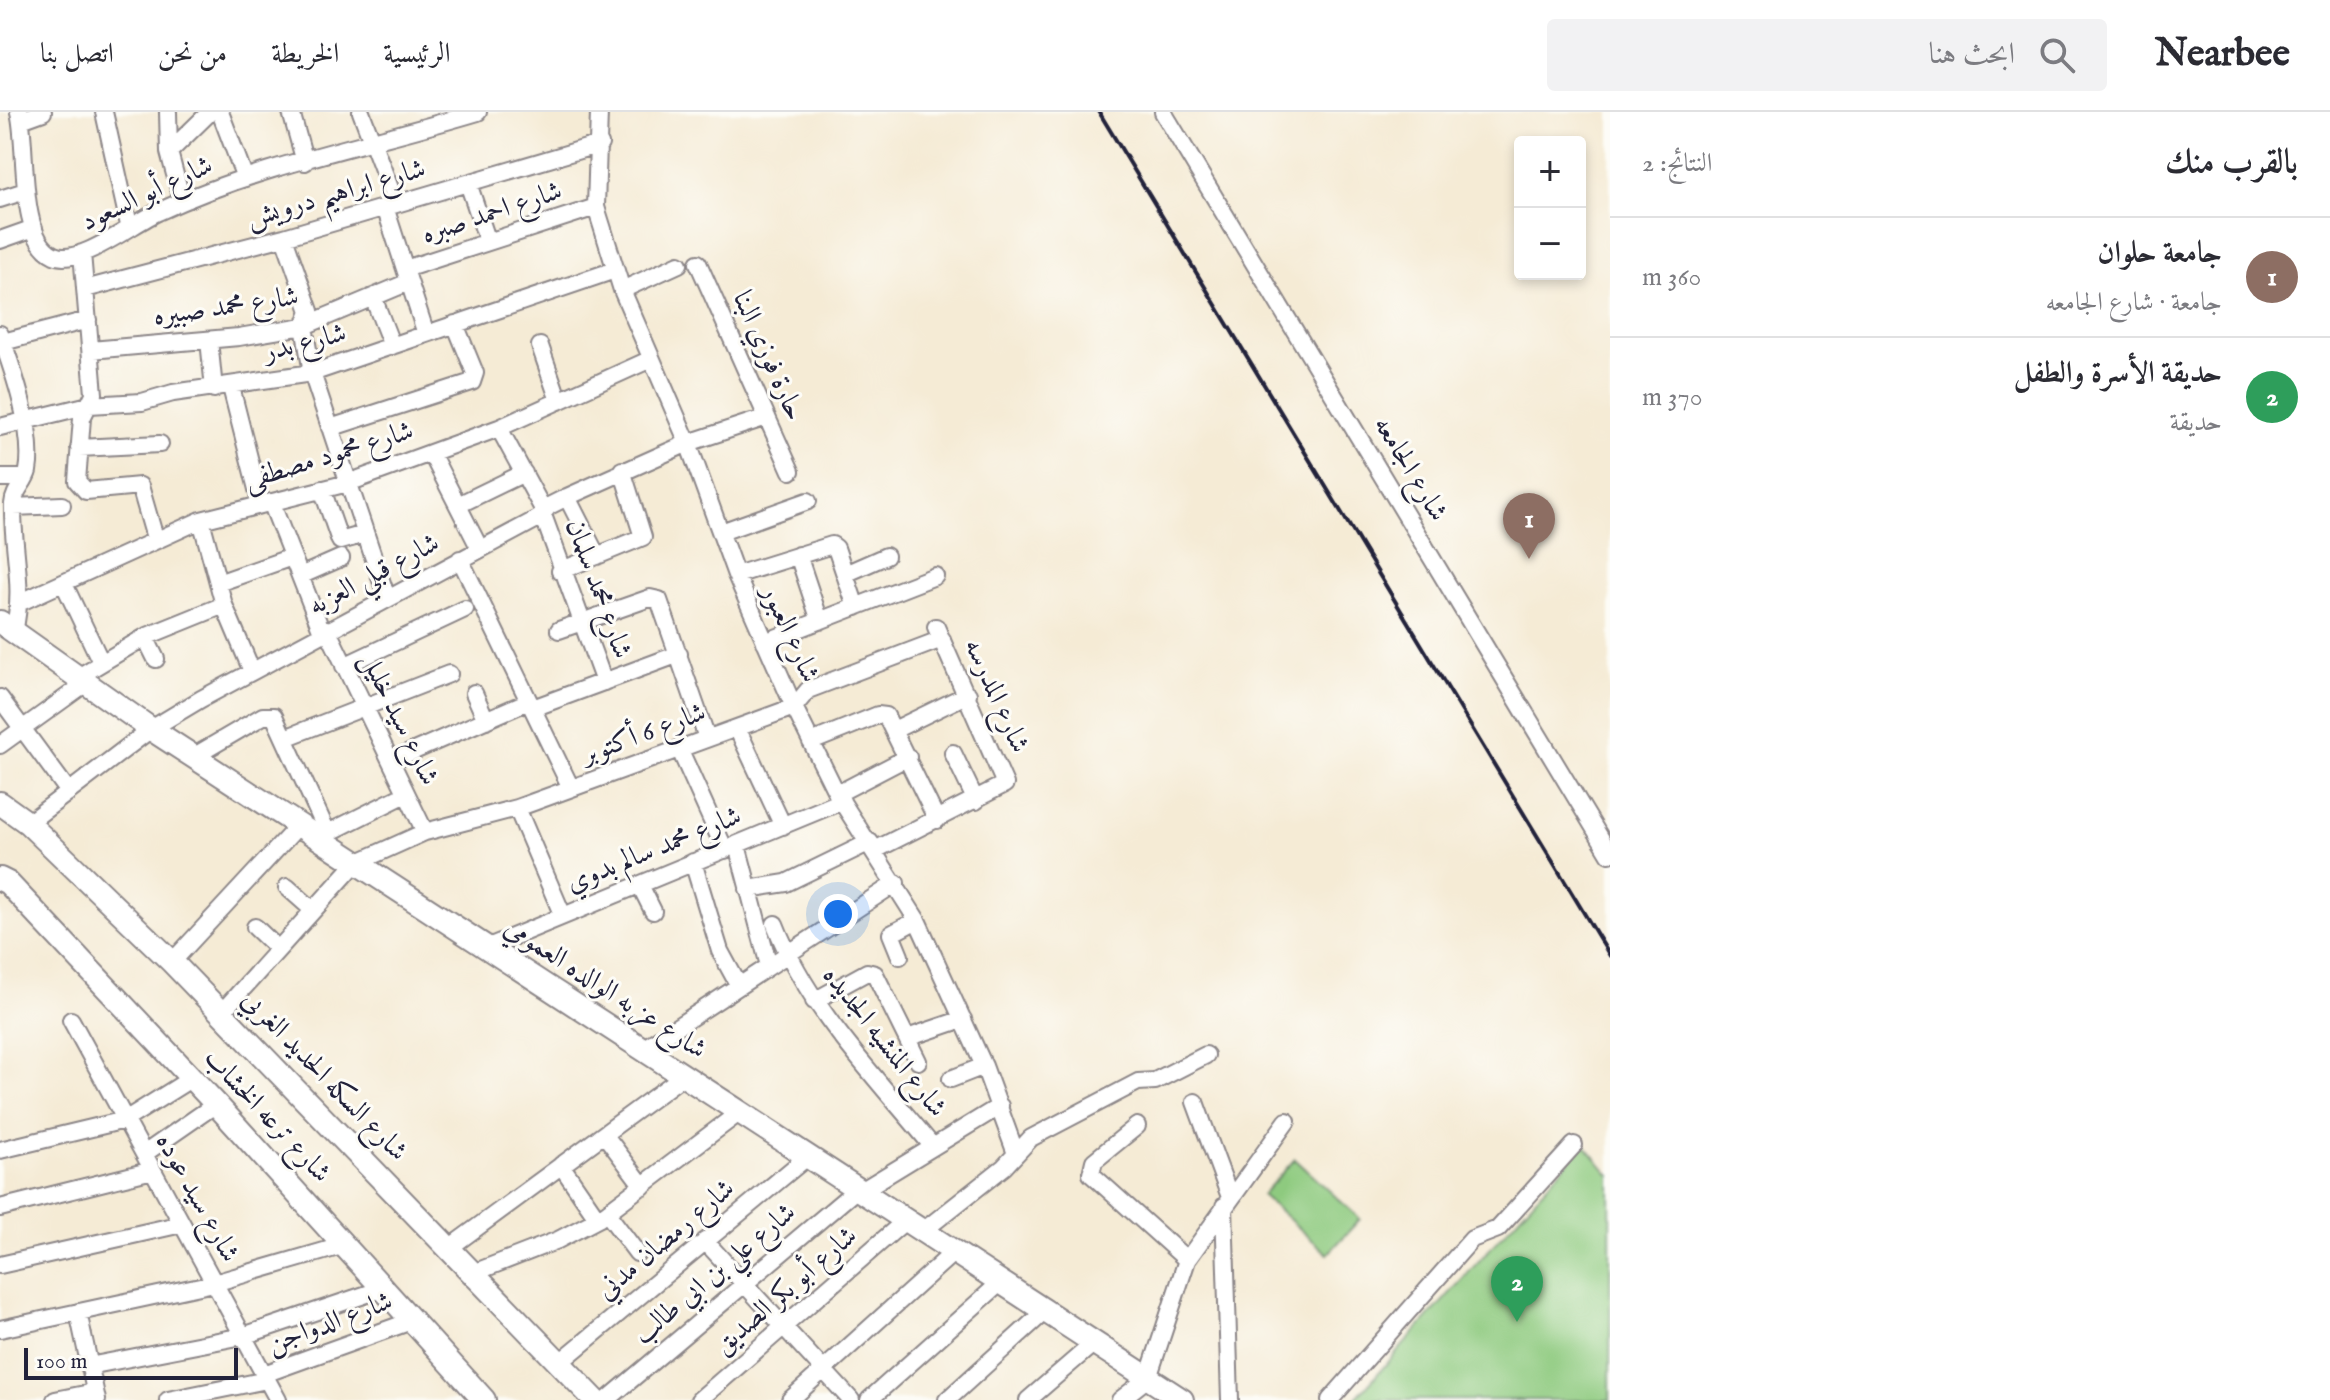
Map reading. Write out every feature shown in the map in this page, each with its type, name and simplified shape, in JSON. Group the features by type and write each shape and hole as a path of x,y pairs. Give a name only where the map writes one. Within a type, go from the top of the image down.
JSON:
{"street":[{"path":"43,112 20,116 27,162 25,191 34,228 51,253 76,255 85,289 91,350 94,394 82,418 78,484 86,491 140,486 155,538"},
{"path":"104,112 129,225"},
{"path":"168,112 169,152 182,201"},
{"path":"169,152 210,112"},
{"path":"220,112 245,178"},
{"path":"291,112 305,162"},
{"path":"361,112 374,144 407,275 426,334"},
{"name":"شارع أبو السعود","path":"76,255 129,225 245,178 374,144 478,112"},
{"name":"شارع العبور","path":"599,112 596,207 622,290 688,443 736,575 794,707 840,798 917,920 984,1066 1015,1151"},
{"name":"شارع الجامعه","path":"1163,112 1610,854"},
{"name":"شارع ابراهيم درويش","path":"85,289 284,237 600,144"},
{"path":"468,183 488,242"},
{"path":"0,199 25,191"},
{"name":"شارع احمد صبره","path":"407,275 488,242 596,207"},
{"path":"0,240 34,228"},
{"path":"284,237 310,311 304,326 312,373 387,598"},
{"name":"حارة فوزي البنا","path":"698,263 791,471"},
{"path":"622,290 679,264"},
{"name":"شارع بدر","path":"0,427 89,405 142,402 162,395 312,373 615,270"},
{"name":"شارع محمد صبيره","path":"91,350 209,340 304,326 373,297 407,275"},
{"path":"373,297 392,346"},
{"path":"6,629 21,602 8,536 16,490 25,478 28,465 24,421 2,338 88,320"},
{"path":"330,428 472,382 475,373 455,324"},
{"path":"209,340 214,389"},
{"path":"540,346 559,401"},
{"name":"شارع محمود مصطفى","path":"21,602 155,538 201,520 348,483 499,428 651,359"},
{"name":"شارع سيد خليل","path":"231,387 266,504 324,631 425,832"},
{"name":"شارع قبلي العزبه","path":"28,823 151,729 251,669 480,549 567,497 622,470 688,443 767,417"},
{"name":"شارع محمد سلمان","path":"499,428 544,513 560,558 560,571 604,682"},
{"path":"79,448 160,444"},
{"path":"431,453 480,549"},
{"path":"560,571 644,535 622,470"},
{"path":"458,505 524,473"},
{"path":"0,478 25,478"},
{"path":"322,489 340,541 365,534"},
{"path":"567,497 597,556"},
{"path":"721,532 808,501"},
{"path":"13,507 62,505"},
{"path":"201,520 224,605 251,669"},
{"path":"736,575 832,545 856,607"},
{"path":"798,555 820,621"},
{"path":"845,574 886,556"},
{"path":"218,583 292,557"},
{"path":"300,576 341,558"},
{"path":"460,559 571,788"},
{"path":"765,642 935,576"},
{"path":"64,584 101,662"},
{"path":"559,630 656,599 661,603 707,738"},
{"path":"0,745 101,662 145,637 224,605"},
{"path":"344,666 465,609"},
{"name":"شارع عزبه الوالده العمومي","path":"6,629 298,826 323,836 356,863 1182,1400"},
{"name":"شارع المدرسه","path":"748,889 786,883 937,820 1002,788 1005,782 939,633"},
{"name":"شارع 6 أكتوبر","path":"356,863 425,832 517,808 794,707 808,690 939,633"},
{"path":"145,637 156,659"},
{"path":"391,761 486,720 679,654"},
{"path":"285,738 449,674"},
{"path":"474,693 486,720"},
{"path":"896,729 968,694"},
{"path":"0,698 69,792"},
{"path":"811,742 878,715 890,718 937,820"},
{"path":"193,757 263,716 277,718 323,836 406,794"},
{"path":"737,728 783,826"},
{"path":"679,748 731,847 748,889 769,966"},
{"path":"953,753 976,801"},
{"name":"شارع محمد سالم بدوي","path":"486,948 783,826 840,798 908,757"},
{"name":"شارع السكه الحديد الغربي","path":"0,803 28,823 172,962 595,1400"},
{"path":"517,808 563,916"},
{"path":"172,962 298,826"},
{"path":"693,862 720,951 739,986"},
{"path":"221,1013 356,863"},
{"name":"شارع ترعه الخشاب","path":"0,879 8,883 192,1078 484,1400"},
{"path":"643,1049 896,883"},
{"path":"640,885 653,911"},
{"path":"287,887 313,910"},
{"path":"900,956 891,934 917,920"},
{"name":"شارع المنشيه الجديده","path":"775,924 787,954 814,1001 933,1147"},
{"path":"255,927 278,949"},
{"path":"814,1001 872,972 918,1061"},
{"path":"907,1038 963,1019"},
{"name":"شارع سيد عوده","path":"71,1020 278,1400"},
{"name":"شارع أبو بكر الصديق","path":"699,1400 914,1226 1004,1167 1015,1151 1031,1138 1138,1082 1155,1081 1206,1055"},
{"path":"951,1079 984,1066"},
{"path":"449,1248 683,1076"},
{"path":"0,1150 125,1120 192,1078"},
{"path":"1195,1102 1227,1201 1230,1400"},
{"path":"144,1154 216,1104"},
{"name":"شارع علي بن ابي طالب","path":"607,1400 859,1190 1000,1106"},
{"path":"473,1273 558,1240 602,1216 740,1112"},
{"path":"1120,1400 1148,1378 1187,1260 1287,1121"},
{"path":"1137,1126 1094,1161 1091,1174 1187,1260"},
{"path":"604,1134 643,1186"},
{"path":"1330,1400 1472,1239 1498,1229 1574,1145"},
{"name":"شارع رمضان مدني","path":"559,1363 807,1157"},
{"path":"561,1165 637,1253"},
{"path":"0,1208 153,1170"},
{"path":"0,1265 182,1224"},
{"path":"705,1241 851,1400"},
{"path":"0,1329 214,1283 345,1245"},
{"path":"790,1400 954,1252"},
{"path":"869,1400 1001,1282"},
{"path":"89,1366 243,1336 385,1288"},
{"path":"947,1400 1045,1311"},
{"path":"55,1400 96,1396 78,1312"},
{"name":"شارع الدواجن","path":"168,1400 265,1377 414,1320"},
{"path":"1028,1400 1094,1343"}],"green space":[{"path":"1584,1144 1610,1175 1610,1400 1354,1400"},
{"path":"1295,1159 1360,1219 1328,1254 1262,1195"}],"railway":[{"path":"1099,112 1610,956"}],"place":[{"name":"جامعة حلوان","path":"1529,559"},
{"name":"حديقة الأسرة والطفل","path":"1517,1322"}]}
